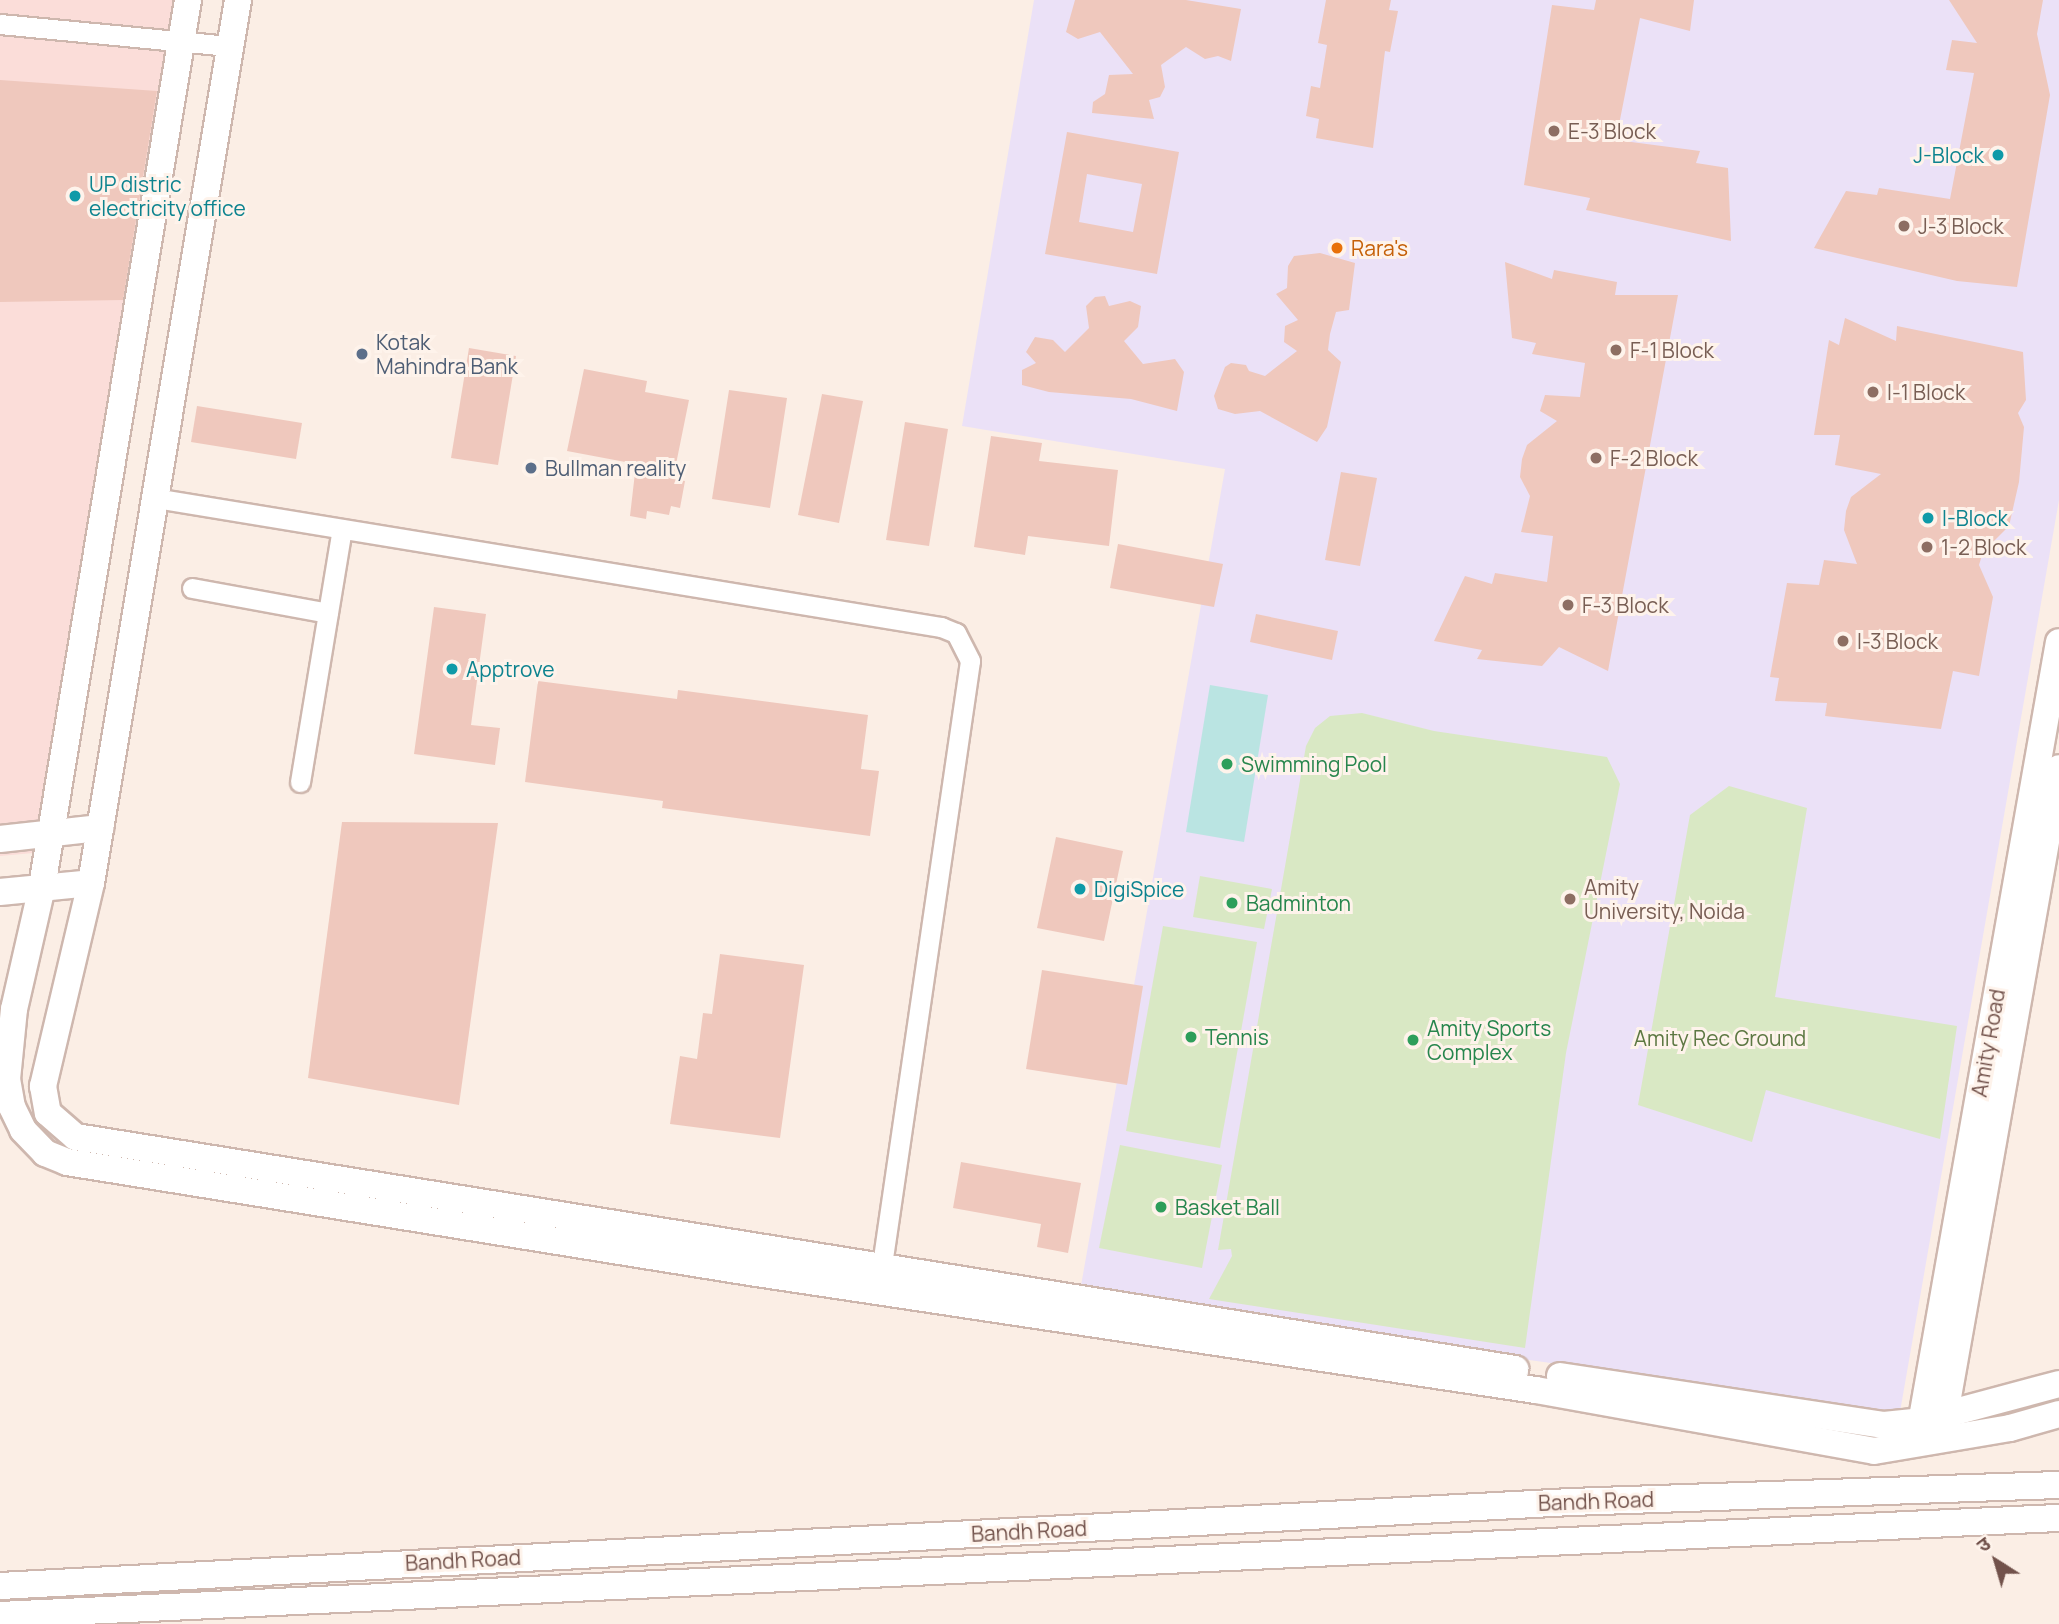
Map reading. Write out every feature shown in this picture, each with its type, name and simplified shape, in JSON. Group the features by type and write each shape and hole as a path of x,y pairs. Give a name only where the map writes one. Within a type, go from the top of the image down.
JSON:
{"street":[{"path":"188,0 42,887 14,1009 7,1079 23,1130 45,1153 67,1162 878,1292 1536,1390 1874,1451 2059,1384"},
{"path":"238,0 100,828 90,883 43,1086 48,1113 76,1137 1623,1386 1884,1425 1931,1430 2010,1428 2059,1414"},
{"path":"0,24 180,38 229,46"},
{"path":"155,498 941,627 956,634 965,645 970,661 878,1292"},
{"path":"300,782 342,529"},
{"path":"192,588 328,613"},
{"name":"Amity Road","path":"1931,1430 2056,681 2059,642"},
{"name":"Amity Road","path":"1931,1430 2059,768"},
{"path":"0,839 100,828"},
{"path":"0,891 90,883"},
{"path":"23,1130 48,1113"},
{"path":"287,1198 292,1171"},
{"name":"Bandh Road","path":"0,1586 1571,1502 2059,1485"},
{"name":"Bandh Road","path":"0,1615 2059,1518"}],"shaded area":[{"path":"0,0 194,0 55,851 0,856"},
{"name":"Amity University, Noida","path":"1034,0 2059,0 2059,500 1900,1412 1079,1297 1225,469 962,426"}],"green space":[{"name":"Amity Sports Complex","path":"1362,713 1434,731 1607,757 1620,784 1566,1053 1525,1348 1209,1299 1232,1256 1231,1249 1218,1250 1306,746 1315,728 1330,716"},
{"name":"Amity Rec Ground","path":"1729,786 1807,808 1775,997 1957,1026 1940,1139 1766,1090 1752,1142 1638,1105 1690,815"},
{"name":"Badminton","path":"1200,876 1272,889 1264,929 1193,917"},
{"name":"Tennis","path":"1163,926 1257,942 1220,1148 1126,1131"},
{"name":"Basket Ball","path":"1120,1145 1222,1165 1202,1268 1099,1248"}],"water":[{"name":"Swimming Pool","path":"1210,685 1268,695 1244,842 1186,832"}],"building":[{"path":"1075,0 1186,0 1241,9 1231,61 1218,56 1205,59 1186,47 1161,65 1165,87 1160,97 1149,100 1154,119 1092,113 1093,102 1105,94 1109,75 1133,74 1100,32 1078,39 1066,32"},
{"path":"1326,0 1391,0 1389,10 1398,11 1390,52 1385,51 1373,148 1316,138 1319,119 1306,116 1311,86 1320,88 1327,45 1318,43"},
{"path":"1596,0 1694,0 1690,31 1640,18 1616,140 1700,151 1696,163 1728,168 1731,241 1586,210 1590,198 1524,185 1552,5 1594,10"},
{"name":"J-Block","path":"1949,0 2043,0 2037,34 2050,95 2017,287 1957,281 1814,248 1846,191 1877,195 1879,188 1950,199 1974,73 1946,70 1952,40 1977,43"},
{"name":"UP distric electricity office","path":"0,80 157,91 123,300 0,302"},
{"path":"1067,132 1179,152 1157,274 1045,254","holes":["1087,174 1142,184 1133,232 1079,222"]},
{"path":"1320,253 1355,263 1349,310 1336,312 1330,334 1328,350 1341,362 1327,427 1317,442 1260,411 1235,414 1218,409 1214,396 1225,367 1231,363 1246,365 1249,371 1265,376 1297,351 1284,342 1285,326 1298,320 1276,294 1287,288 1288,266 1294,256"},
{"path":"1505,262 1552,279 1554,270 1617,282 1615,295 1678,295 1608,671 1559,647 1542,666 1477,659 1482,650 1434,641 1465,576 1492,584 1495,573 1547,582 1553,536 1521,532 1530,496 1520,477 1522,459 1527,445 1557,421 1540,411 1545,395 1580,397 1585,363 1532,354 1536,343 1512,338"},
{"path":"1105,296 1109,306 1130,301 1141,306 1138,327 1124,341 1143,364 1175,359 1184,372 1177,411 1131,399 1049,392 1022,385 1022,370 1036,363 1026,352 1035,337 1053,340 1065,352 1089,328 1086,306 1095,297"},
{"name":"I-Block","path":"1845,318 1896,341 1897,326 2023,352 2026,400 2018,413 2024,427 2019,482 2009,526 1983,552 1979,565 1993,597 1979,676 1953,671 1941,729 1825,716 1827,703 1775,701 1779,678 1770,677 1787,583 1819,585 1824,560 1857,564 1844,530 1846,511 1851,497 1881,474 1835,465 1840,435 1814,435 1829,340 1839,345"},
{"path":"469,348 516,356 498,465 451,458"},
{"path":"584,369 647,381 645,392 689,400 673,479 685,481 680,508 671,506 669,515 647,511 646,519 630,516 636,464 567,451"},
{"path":"729,390 787,398 770,508 712,499"},
{"path":"822,394 863,401 839,523 798,515"},
{"path":"197,406 302,423 296,459 191,442"},
{"path":"905,422 948,429 929,546 886,540"},
{"path":"991,436 1042,443 1039,461 1118,470 1109,546 1028,536 1025,555 974,547"},
{"path":"1341,472 1377,478 1360,566 1325,560"},
{"path":"1118,544 1223,564 1214,607 1110,588"},
{"name":"Apptrove","path":"434,607 486,614 471,725 500,728 495,765 414,754"},
{"path":"1256,614 1338,631 1332,660 1250,642"},
{"path":"538,681 677,699 678,690 868,715 861,769 879,771 870,836 662,808 663,801 525,782"},
{"path":"342,822 498,823 459,1105 308,1078"},
{"name":"DigiSpice","path":"1056,837 1123,851 1104,941 1037,928"},
{"path":"720,954 804,965 780,1138 670,1124 680,1056 697,1059 703,1013 712,1014"},
{"path":"1042,970 1143,986 1127,1085 1026,1069"},
{"path":"961,1162 1081,1183 1068,1253 1037,1247 1041,1224 953,1208"}],"place":[{"name":"E-3 Block","path":"1554,131"},
{"name":"J-Block","path":"1998,155"},
{"name":"UP distric electricity office","path":"75,196"},
{"name":"J-3 Block","path":"1904,226"},
{"name":"Rara's","path":"1337,248"},
{"name":"F-1 Block","path":"1616,350"},
{"name":"Kotak Mahindra Bank","path":"362,354"},
{"name":"I-1 Block","path":"1873,392"},
{"name":"F-2 Block","path":"1596,458"},
{"name":"Bullman reality","path":"531,468"},
{"name":"I-Block","path":"1928,518"},
{"name":"1-2 Block","path":"1927,547"},
{"name":"F-3 Block","path":"1568,605"},
{"name":"I-3 Block","path":"1843,641"},
{"name":"Apptrove","path":"452,669"},
{"name":"Swimming Pool","path":"1227,764"},
{"name":"DigiSpice","path":"1080,889"},
{"name":"Amity University, Noida","path":"1570,899"},
{"name":"Badminton","path":"1232,903"},
{"name":"Tennis","path":"1191,1037"},
{"name":"Amity Sports Complex","path":"1413,1040"},
{"name":"Basket Ball","path":"1161,1207"}]}
